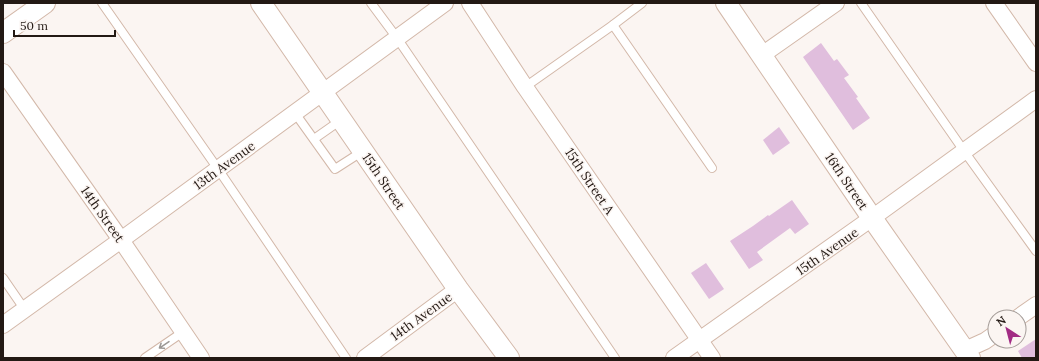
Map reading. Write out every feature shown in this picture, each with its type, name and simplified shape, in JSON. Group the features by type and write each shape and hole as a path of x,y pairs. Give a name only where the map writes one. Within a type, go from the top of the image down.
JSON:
{"street":[{"path":"3,33 44,3"},
{"name":"15th Street","path":"261,3 458,289 509,358"},
{"name":"13th Avenue","path":"3,325 445,3"},
{"name":"15th Street A","path":"470,3 525,87 712,358"},
{"name":"16th Street","path":"726,3 872,218 963,356"},
{"path":"762,55 836,3"},
{"path":"994,3 1036,63"},
{"name":"14th Street","path":"3,72 121,240 200,358"},
{"name":"15th Avenue","path":"674,358 872,218 1036,99"},
{"name":"14th Avenue","path":"365,358 458,289"},
{"path":"1027,311 1036,304"},
{"path":"963,356 987,340"}],"lane":[{"path":"102,3 218,169 346,358"},
{"path":"372,3 615,358"},
{"path":"525,87 642,3"},
{"path":"861,3 1036,252"},
{"path":"613,25 712,168"},
{"path":"295,113 335,169 363,150"},
{"path":"314,139 342,119"},
{"path":"3,278 25,310"},
{"path":"145,358 183,332"}],"building":[{"path":"821,43 834,61 837,59 849,75 844,78 858,97 856,98 870,118 853,130 803,57"},
{"path":"779,127 790,143 773,155 763,140"},
{"path":"792,200 809,224 795,234 790,228 757,252 763,260 749,269 730,241"},
{"path":"706,263 724,289 709,299 691,273"},
{"path":"1036,339 1036,358 1022,358 1018,351 1021,349 1027,349 1027,345"}]}
